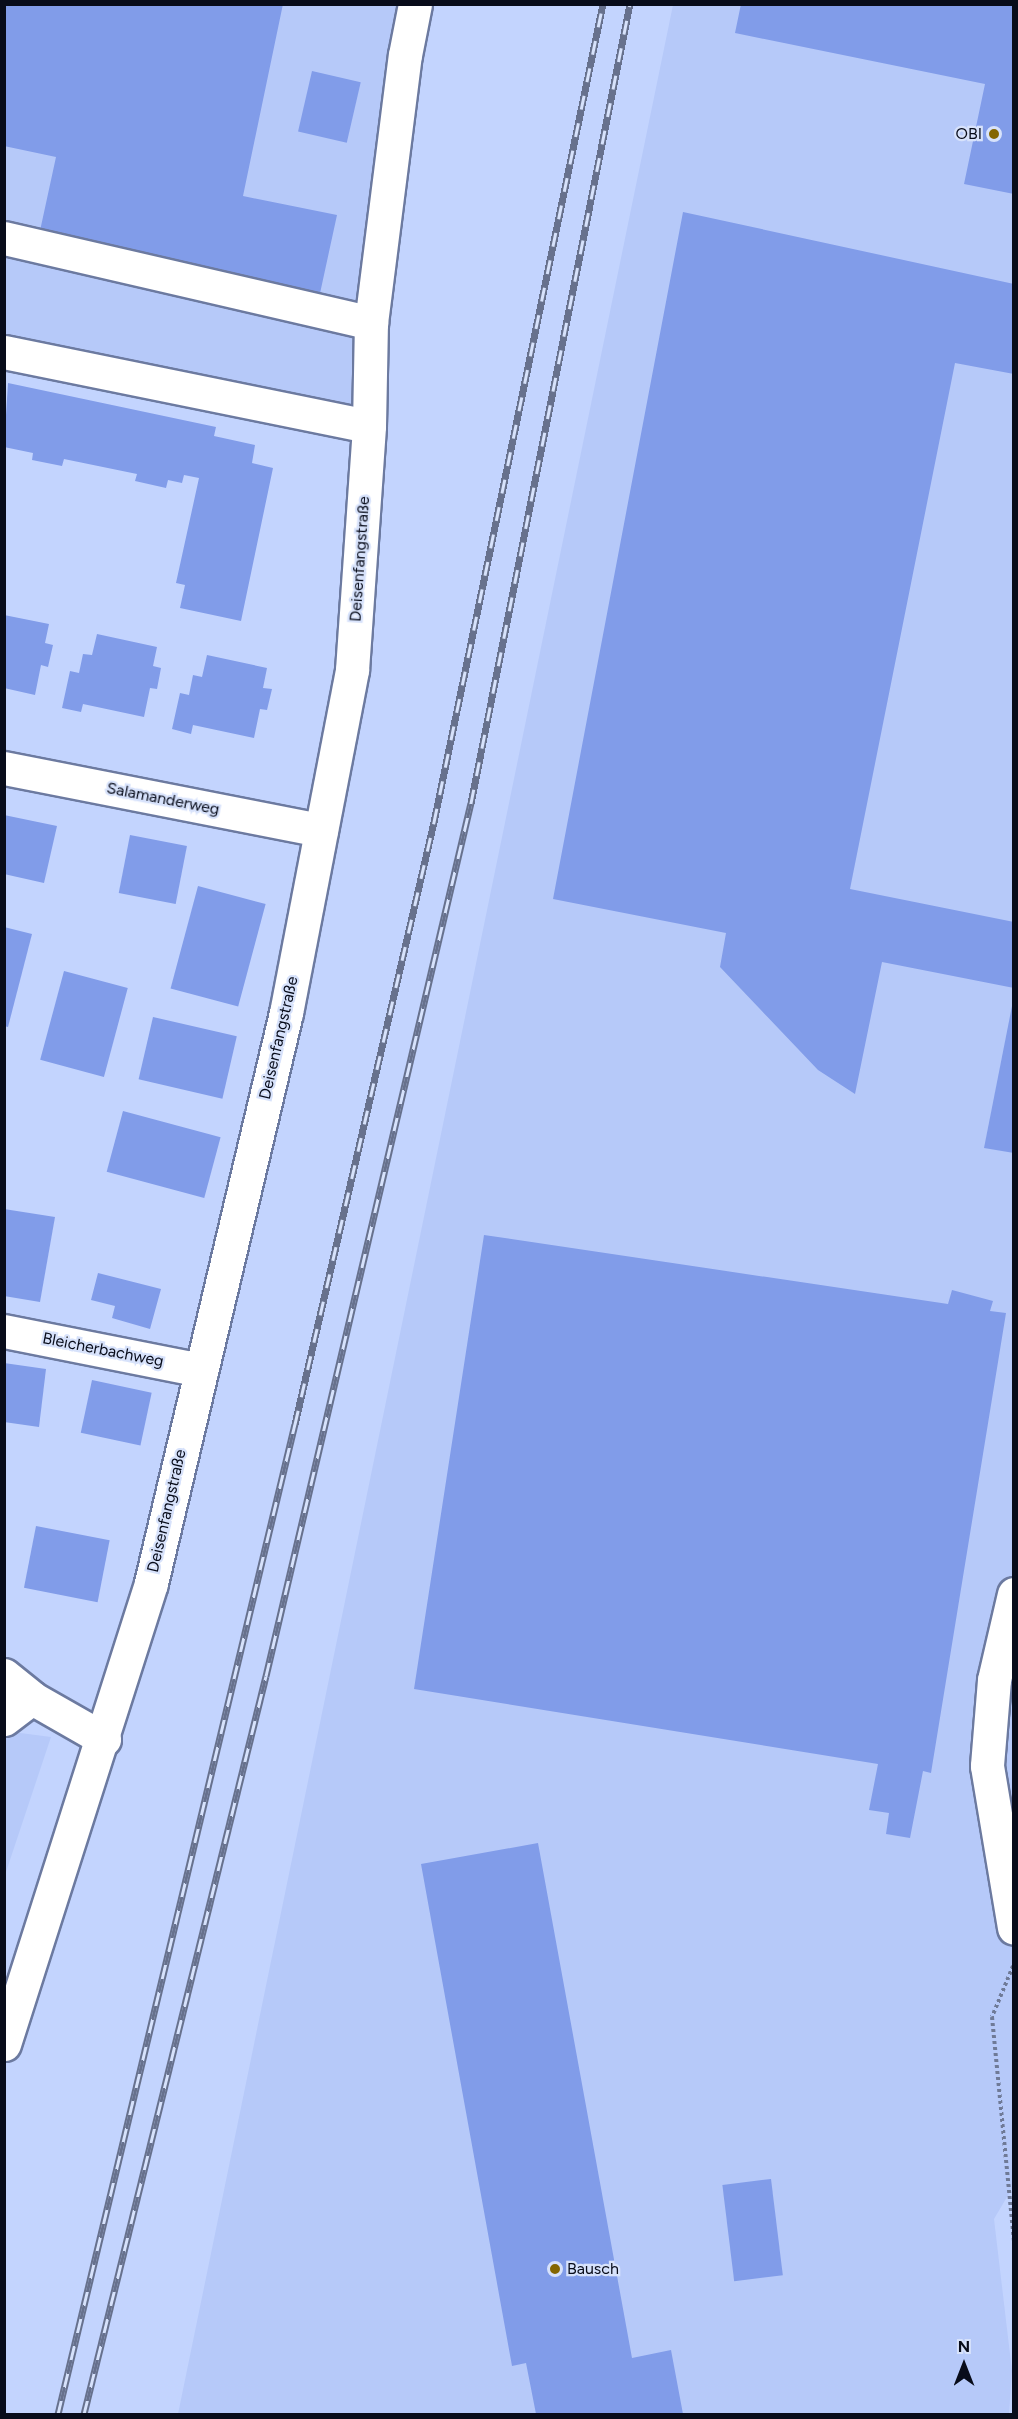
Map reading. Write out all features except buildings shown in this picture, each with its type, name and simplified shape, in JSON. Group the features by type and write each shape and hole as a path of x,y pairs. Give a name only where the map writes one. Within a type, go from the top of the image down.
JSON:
{"street":[{"name":"Deisenfangstraße","path":"4,2044 104,1738 151,1583 286,1013 352,670 369,426 370,323 405,55 415,4"},
{"path":"4,238 370,323"},
{"path":"4,352 369,426"},
{"name":"Salamanderweg","path":"4,768 321,830"},
{"name":"Bleicherbachweg","path":"4,1331 201,1370"},
{"path":"1013,1928 987,1766 994,1680 1014,1594"},
{"path":"4,1675 32,1698 104,1738"},
{"path":"4,1719 32,1698"}],"path":[{"path":"1014,1965 992,2017 1014,2243"}],"shaded area":[{"path":"5,5 415,5 369,426 5,352"},
{"path":"673,5 1013,5 1014,2185 994,2219 1012,2371 1009,2414 178,2414"},
{"path":"5,1731 51,1737 5,1875"}],"railway":[{"path":"58,2414 295,1424 434,822 603,4"},
{"path":"84,2414 266,1676 471,803 630,4"}],"place":[{"name":"OBI","path":"994,134"},
{"name":"Bausch","path":"555,2269"}]}
